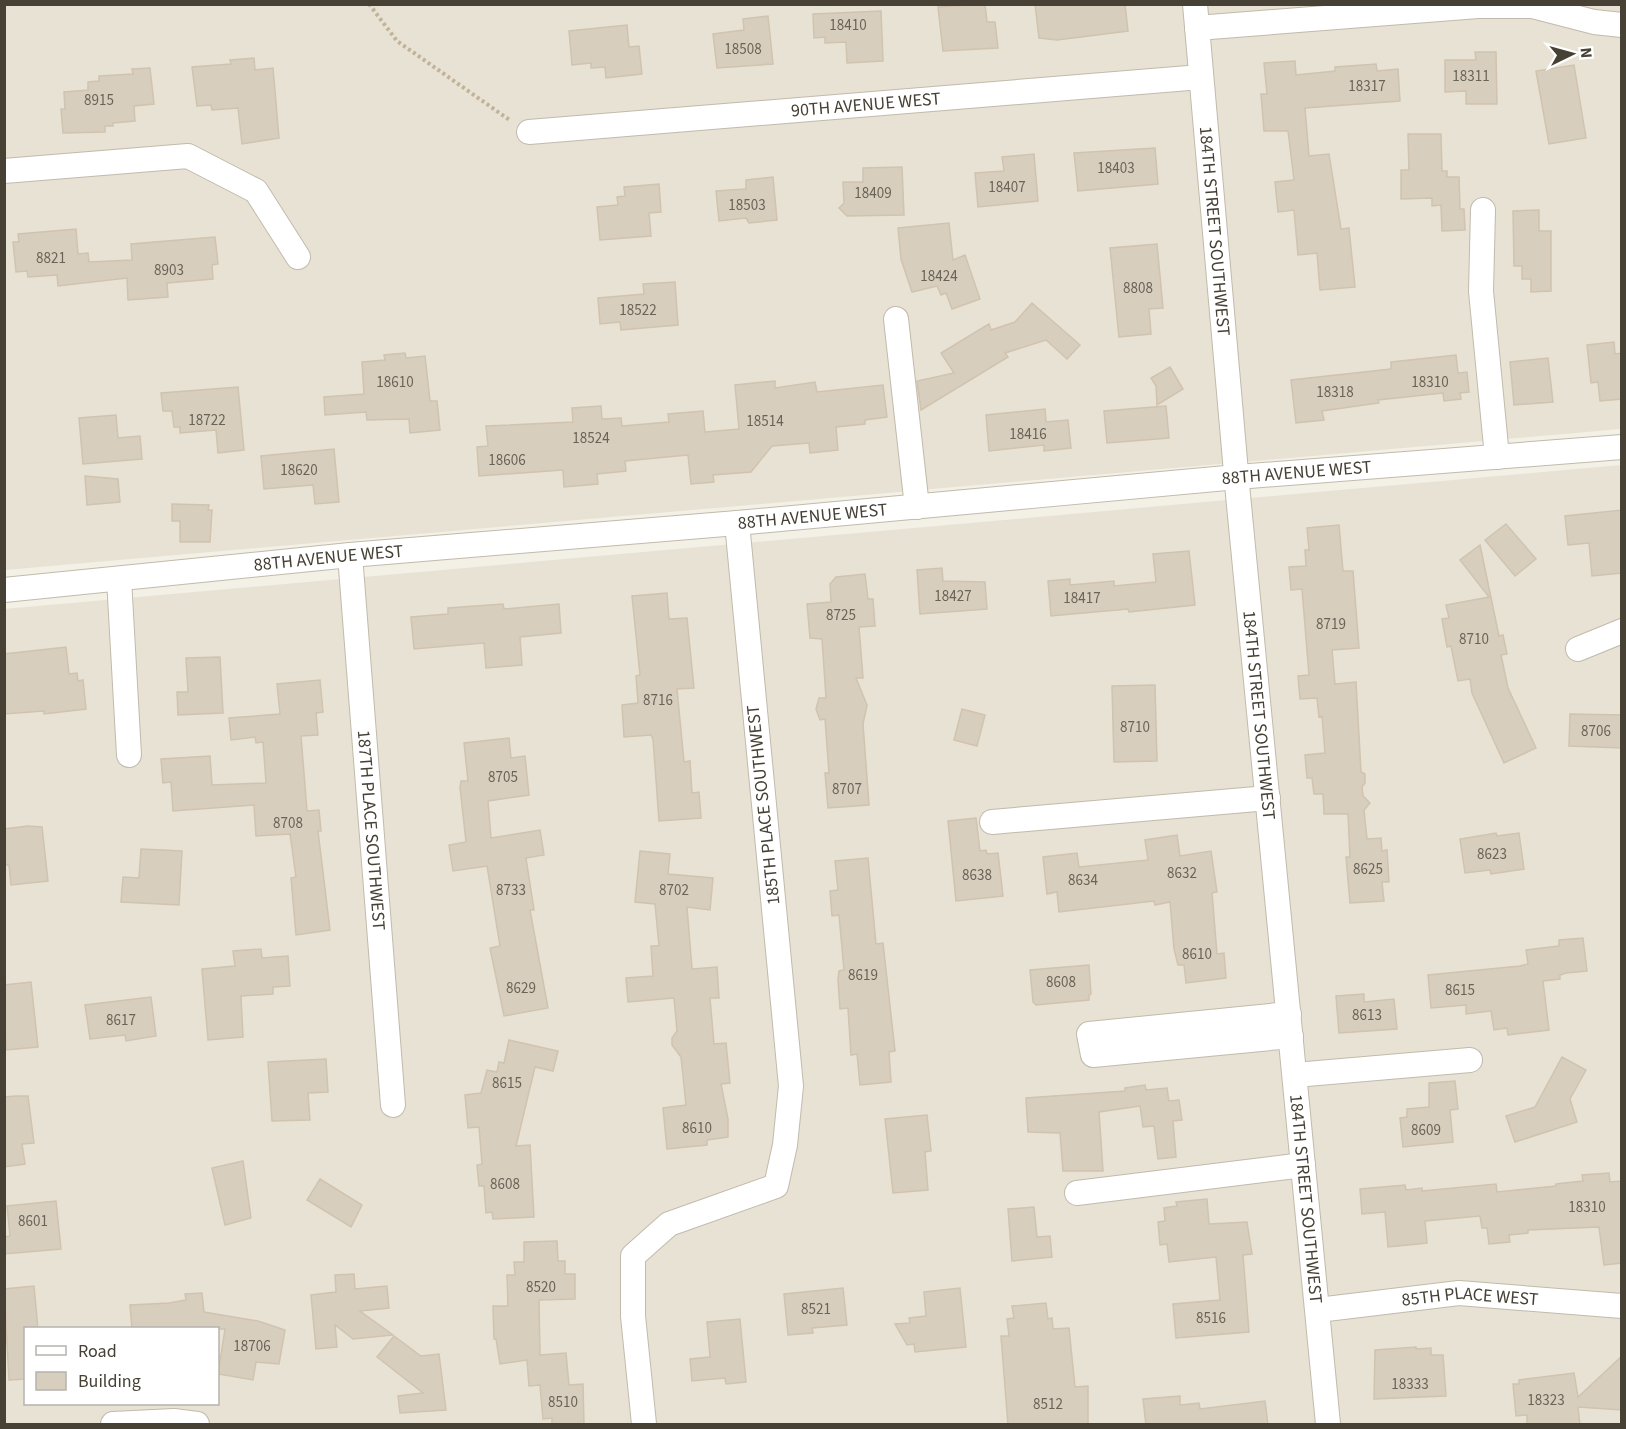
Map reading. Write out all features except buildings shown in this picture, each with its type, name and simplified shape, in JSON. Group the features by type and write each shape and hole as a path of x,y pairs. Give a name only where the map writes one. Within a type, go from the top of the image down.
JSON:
{"street":[{"path":"1196,16 1403,8 1532,6 1555,8 1594,22 1622,26"},
{"name":"184TH STREET SOUTHWEST","path":"1196,16 1237,477 1328,1425"},
{"name":"90TH AVENUE WEST","path":"529,132 1201,77"},
{"path":"4,171 188,156 256,190 298,257"},
{"path":"1483,210 1482,291 1497,457"},
{"path":"896,319 917,507"},
{"name":"88TH AVENUE WEST","path":"4,590 350,555 737,524 1237,477 1622,447"},
{"name":"185TH PLACE SOUTHWEST","path":"644,1425 633,1316 633,1256 669,1224 776,1186 785,1145 791,1086 737,524"},
{"name":"187TH PLACE SOUTHWEST","path":"350,555 393,1105"},
{"path":"119,579 129,755"},
{"path":"1578,649 1622,631"},
{"path":"992,822 1268,798"},
{"path":"1290,1025 1093,1055 1089,1034 1290,1025"},
{"path":"1294,1076 1470,1060"},
{"path":"1077,1193 1304,1165"},
{"name":"85TH PLACE WEST","path":"1318,1310 1459,1293 1622,1306"},
{"path":"113,1425 174,1421 197,1425"}],"path":[{"path":"369,4 397,41 453,83 529,132"}],"shaded area":[{"path":"5,5 1621,5 1621,429 5,570"},
{"path":"1621,465 1621,1424 5,1424 4,609"}]}
